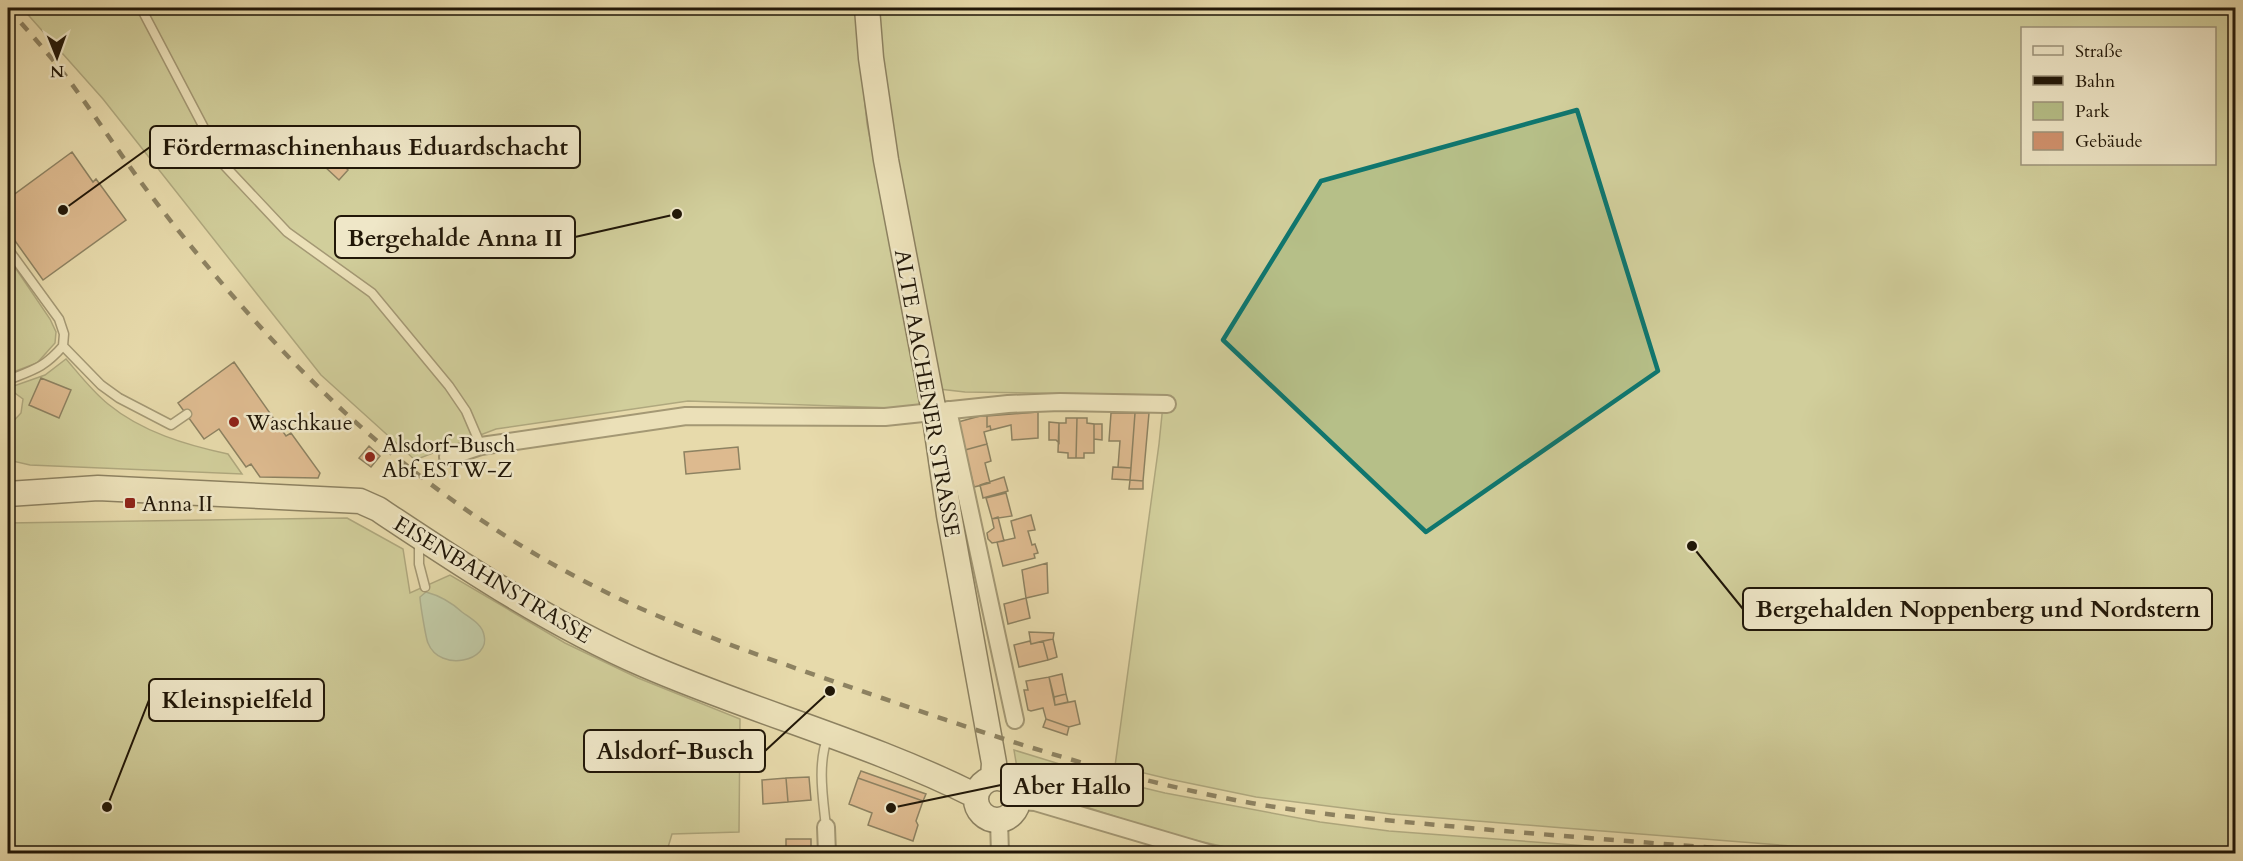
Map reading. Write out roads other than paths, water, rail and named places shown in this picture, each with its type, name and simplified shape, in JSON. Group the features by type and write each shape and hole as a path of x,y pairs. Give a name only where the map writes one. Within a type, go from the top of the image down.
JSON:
{"street":[{"name":"ALTE AACHENER STRASSE","path":"867,8 871,58 886,160 941,411 1015,720"},
{"path":"448,457 481,446 686,416 885,417 1060,402 1167,404"},
{"name":"ALTE AACHENER STRASSE","path":"941,411 949,515 991,744 994,763 993,777"},
{"name":"EISENBAHNSTRASSE","path":"8,494 55,489 107,488 360,501 378,509 543,615 613,650 693,685 915,769 976,796"},
{"path":"993,777 1006,779 1012,783 1018,795 1018,801 1012,814 999,820 981,813 976,796 981,784 993,777"},
{"path":"1018,801 1035,802 1211,854"},
{"path":"999,820 1000,854"},
{"path":"826,827 827,854"}],"lane":[{"path":"141,8 223,164 287,232 372,293 449,386 466,411 481,446"},
{"path":"8,249 59,319 64,334 63,346 41,368 8,380"},
{"path":"63,346 101,385 119,398 171,425 187,414"},
{"path":"419,536 419,564 425,587"},
{"path":"826,827 822,781 824,746 828,736"}],"railway":[{"path":"8,8 68,79 141,183 196,252 241,306 314,383 375,439 450,498 530,551 614,596 741,649 973,729 1111,771 1204,794 1274,807 1367,818 1788,854"}],"place":[{"name":"Fördermaschinenhaus Eduardschacht","path":"63,210"},
{"name":"Bergehalde Anna II","path":"677,214"},
{"name":"Waschkaue","path":"234,422"},
{"name":"Alsdorf-Busch Abf ESTW-Z","path":"370,457"},
{"name":"Anna II","path":"130,503"},
{"name":"Bergehalden Noppenberg und Nordstern","path":"1692,546"},
{"name":"Alsdorf-Busch","path":"830,691"},
{"name":"Kleinspielfeld","path":"107,807"},
{"name":"Aber Hallo","path":"891,808"}]}
